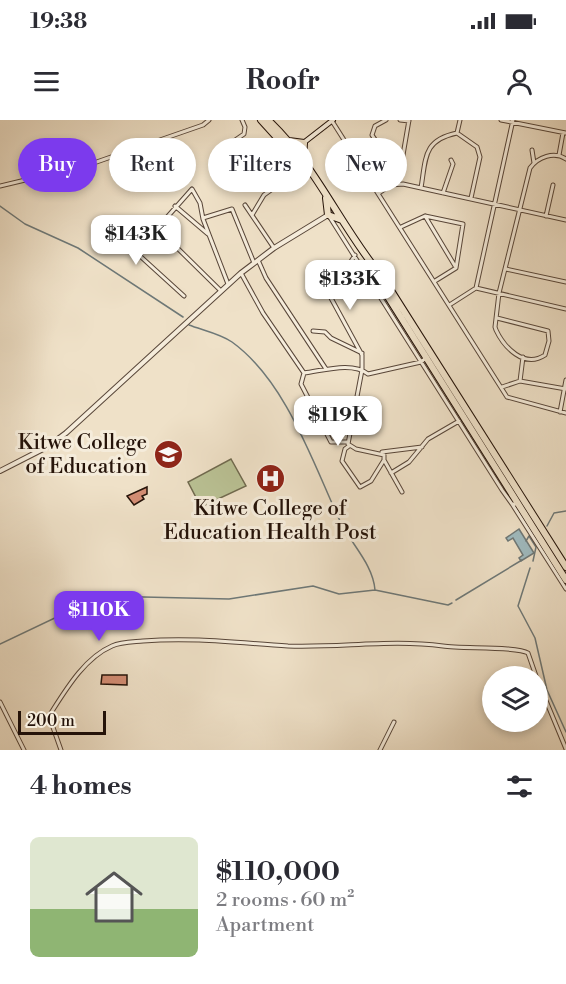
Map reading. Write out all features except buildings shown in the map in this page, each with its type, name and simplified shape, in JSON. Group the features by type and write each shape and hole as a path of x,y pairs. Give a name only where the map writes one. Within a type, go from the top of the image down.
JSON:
{"highway":[{"path":"261,120 280,138"},
{"path":"268,120 286,138"},
{"path":"313,176 369,261 378,281 515,504 566,580"},
{"path":"326,194 328,215 343,220"},
{"path":"426,357 566,567"}],"street":[{"path":"0,186 88,165 203,125 209,120"},
{"path":"238,138 244,134 245,127 242,120"},
{"path":"310,138 333,120 451,304 507,397 514,401 566,413"},
{"path":"374,138 372,135 375,126 386,120"},
{"path":"400,120 409,121 405,138"},
{"path":"457,133 460,120"},
{"path":"501,120 565,133 559,154"},
{"path":"476,288 513,122"},
{"path":"421,188 429,147 444,136 457,133 477,147 480,157 471,199"},
{"path":"532,150 534,162"},
{"path":"559,154 566,159"},
{"path":"497,318 548,331 549,341 545,355 539,358 523,357 509,351 496,330 499,293 526,175 534,162 559,154"},
{"path":"443,193 450,168"},
{"path":"546,216 553,184"},
{"path":"407,186 566,220"},
{"path":"184,296 138,252 175,206 192,189 200,203 203,218 228,284"},
{"path":"252,215 268,192"},
{"path":"245,205 274,248"},
{"path":"175,206 210,235"},
{"path":"203,218 232,209 256,261 326,369"},
{"path":"0,471 47,447 66,433 241,273 274,248 336,209"},
{"path":"328,215 426,357 459,421 515,504 566,589"},
{"path":"401,227 425,216 434,216 463,224 456,268"},
{"path":"425,216 456,268"},
{"path":"157,228 221,291"},
{"path":"355,255 346,271 325,287 362,353 362,370 348,444 342,461 360,487 371,481 384,460"},
{"path":"435,280 456,268"},
{"path":"506,269 566,282"},
{"path":"241,273 263,313 304,373 301,384 332,442 380,452 423,447"},
{"path":"451,304 476,288 566,309"},
{"path":"313,331 325,332 331,338 362,353"},
{"path":"304,373 326,369 362,370 368,374 426,357"},
{"path":"520,381 523,357"},
{"path":"560,412 566,380"},
{"path":"502,387 520,381 565,389"},
{"path":"391,473 409,462 428,439 459,421"},
{"path":"380,452 384,455 384,460 402,492"},
{"path":"62,750 49,716 83,668 111,646 127,643 208,639 286,646 403,643 464,649 515,649 528,653 533,666"},
{"path":"0,702 24,750"},
{"path":"548,705 566,749"},
{"path":"380,750 394,723"}],"green space":[{"path":"231,459 246,486 201,507 188,482"}],"water":[{"path":"519,529 534,553 521,561 519,558 523,555 513,538 508,541 506,538"}],"waterway":[{"path":"0,206 25,224 78,248 183,317"},
{"path":"189,325 228,339 268,378 296,424 340,521 370,571 375,590"},
{"path":"547,526 554,513 566,511"},
{"path":"526,541 529,536 536,547 533,561"},
{"path":"456,600 522,560"},
{"path":"530,568 518,606 535,638 547,690 566,732"},
{"path":"0,644 101,596 229,599 313,586 339,594 375,590 448,605 452,603"}],"place":[{"name":"Kitwe College of Education","path":"168,455"},
{"name":"Kitwe College of Education Health Post","path":"270,478"}]}
